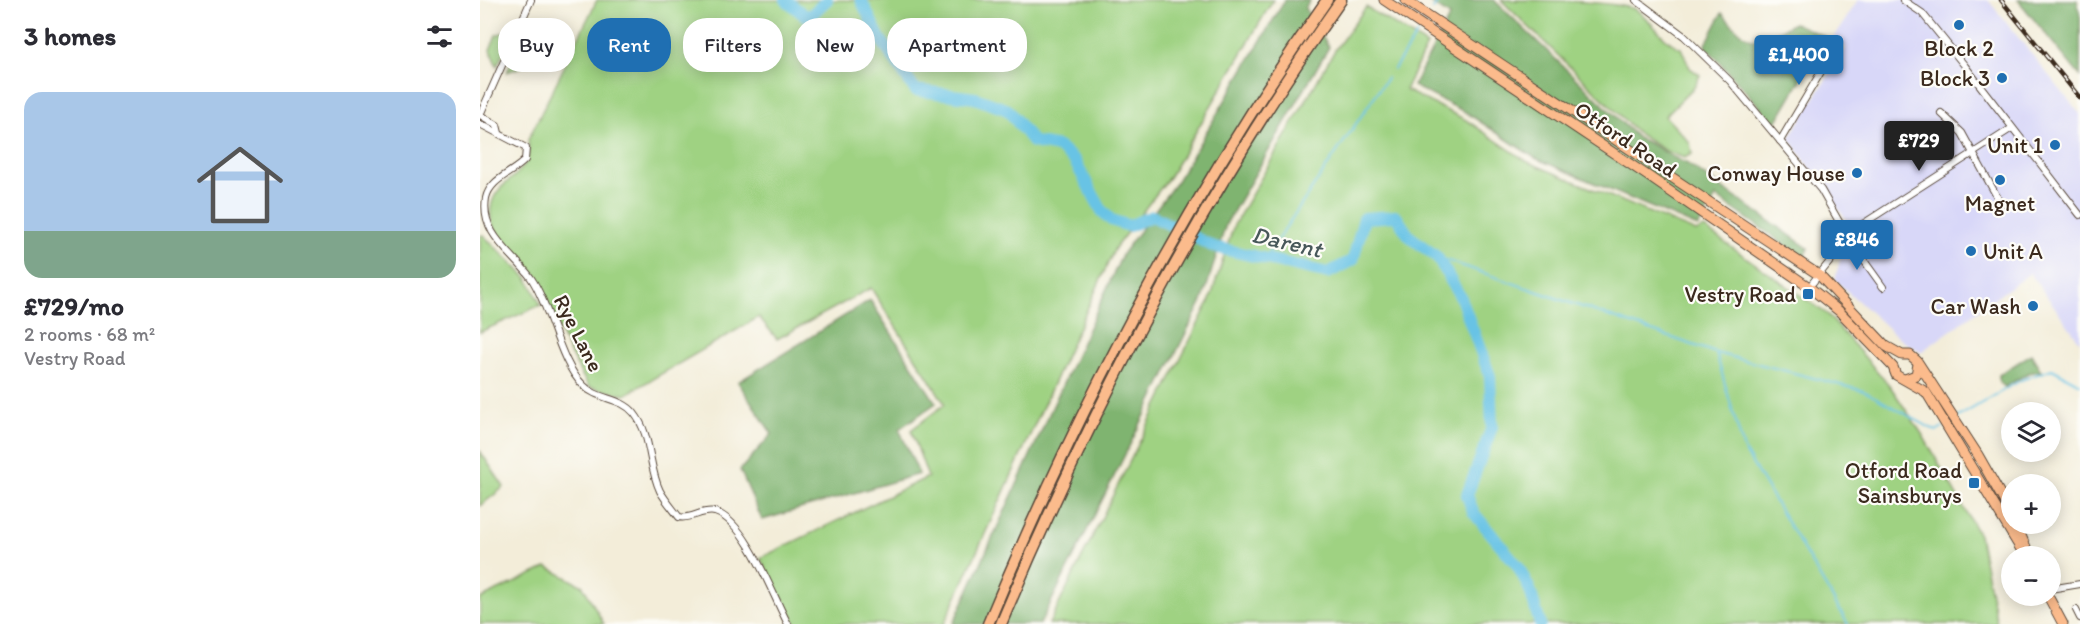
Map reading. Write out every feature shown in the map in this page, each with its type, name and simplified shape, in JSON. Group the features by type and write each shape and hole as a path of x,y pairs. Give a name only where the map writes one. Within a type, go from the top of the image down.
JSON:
{"highway":[{"path":"1001,624 1084,439 1169,276 1205,201 1266,91 1327,0"},
{"path":"988,624 1080,421 1158,270 1341,0"}],"main road":[{"name":"Otford Road","path":"1384,0 1648,176 1809,287 1839,311 1893,367 1896,375 1926,392 2019,546"},
{"name":"Otford Road","path":"1404,0 1819,275 1886,346 1902,355 1910,355 1918,364 1978,455 2001,496"},
{"path":"1893,367 1897,358 1902,355"},
{"path":"1905,380 1916,375 1918,364"},
{"path":"2053,606 2063,624"}],"street":[{"path":"499,133 496,125 480,115 531,0"},
{"path":"1636,0 1669,24 1707,57 1780,141 1821,190 1850,241 1883,287"},
{"path":"1903,0 1922,13 2080,215"},
{"path":"1780,141 1838,43"},
{"path":"1941,113 1962,133 2001,204"},
{"name":"Rye Lane","path":"480,124 523,145 527,153 518,166 497,181 489,191 485,209 487,226 532,279 582,384 601,397 624,405 634,413 648,442 660,491 679,517 712,512 732,525 751,548 788,624"},
{"path":"1809,287 1850,241 1858,227 2012,128"},
{"path":"2061,587 2080,584"},
{"path":"2076,610 2080,618"}],"shaded area":[{"path":"1858,0 1988,0 2080,114 2080,342 2030,273 1921,352 1901,340 1835,280 1849,224 1789,138 1846,48 1833,39"}],"green space":[{"path":"597,0 1273,0 1170,176 1115,248 944,624 796,624 760,558 928,477 911,430 945,404 871,288 777,339 759,317 625,395 589,387 569,351 535,275 506,245 494,228 491,208 494,198 525,163 528,140 562,72 575,72 575,45 587,20 587,72 671,72 671,18 588,18"},
{"path":"1285,0 1310,0 1305,8 1329,47 1226,224 1203,299 1040,624 953,624 1123,253 1177,181"},
{"path":"1426,0 1494,0 1639,139 1686,163 1808,248 1804,258 1716,197 1698,227 1535,158 1467,113 1413,86 1450,16"},
{"path":"1501,0 1571,1 1635,9 1669,41 1681,48 1690,68 1700,75 1695,86 1665,116 1690,143 1692,154 1684,158 1666,151 1640,135"},
{"path":"2018,0 2077,0 2080,18 2080,76"},
{"path":"1366,7 1427,45 1405,90 1466,120 1528,162 1696,232 1704,228 1827,314 1890,386 1922,434 1979,535 1997,624 1049,624 1210,300 1234,225 1335,50"},
{"path":"1722,13 1748,38 1762,39 1794,23 1826,37 1775,124 1705,46"},
{"path":"498,34 497,66 490,50"},
{"path":"483,235 528,279 541,305 480,332 480,236"},
{"path":"870,300 936,403 899,429 919,474 762,520 740,470 772,434 738,382"},
{"path":"2031,354 2041,371 2028,373 2005,387 1999,382 1999,375"},
{"path":"480,451 504,487 480,506"},
{"path":"547,567 583,586 604,624 480,624 480,599"}],"waterway":[{"name":"Darent","path":"786,0 804,15 810,16 827,0"},
{"name":"Darent","path":"861,0 879,37 915,90 975,98 1008,110 1033,142 1058,147 1074,160 1102,211 1111,220 1129,226 1152,216 1214,247 1328,273 1353,260 1364,218 1396,216 1409,236 1437,257 1461,298 1490,376 1492,427 1467,495 1473,512 1518,566 1530,590 1540,624"},
{"path":"1433,9 1439,0"},
{"path":"1394,69 1417,34"},
{"path":"1265,258 1387,78"},
{"path":"1437,257 1716,353 1744,450 1848,624"},
{"path":"1716,353 1864,391 1936,431 1943,427"},
{"path":"1958,417 2021,380 2052,369 2080,384"}],"railway":[{"path":"2001,0 2080,98"}],"place":[{"name":"Block 2","path":"1959,25"},
{"name":"Block 3","path":"2002,78"},
{"name":"Unit 1","path":"2055,145"},
{"name":"Conway House","path":"1857,173"},
{"name":"Magnet","path":"2000,180"},
{"name":"Unit A","path":"1971,251"},
{"name":"Vestry Road","path":"1808,294"},
{"name":"Car Wash","path":"2033,306"},
{"name":"Otford Road Sainsburys","path":"1974,483"}]}
